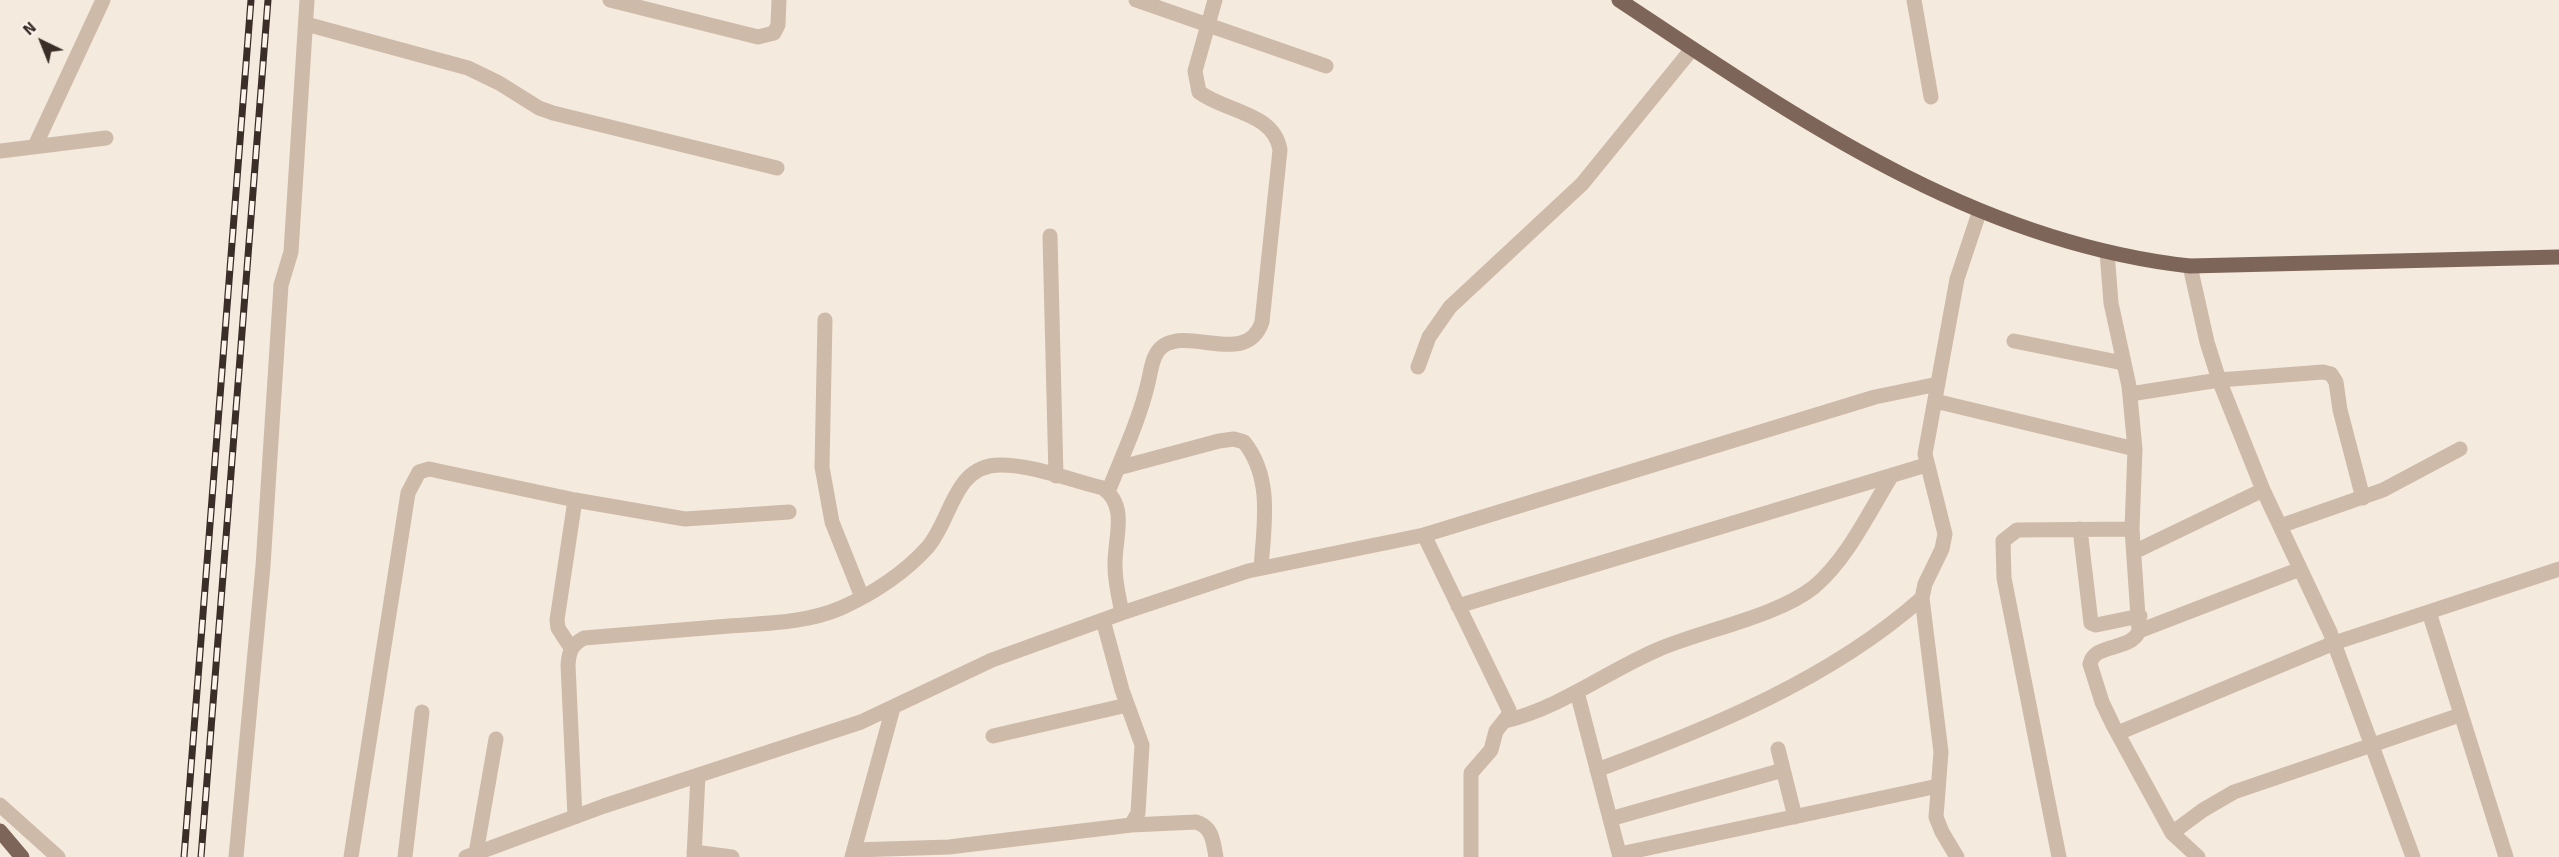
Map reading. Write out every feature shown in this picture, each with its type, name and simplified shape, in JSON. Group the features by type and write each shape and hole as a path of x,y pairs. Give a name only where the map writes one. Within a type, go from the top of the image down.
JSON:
{"main road":[{"path":"1629,3 1692,49 1863,156 1923,188 1979,213 2107,252 2151,262 2190,266 2559,256"},
{"path":"0,831 22,857"}],"street":[{"path":"35,146 103,0"},
{"path":"236,857 263,566 281,285 291,252 307,0"},
{"path":"610,0 758,37 774,33 778,25 779,0"},
{"path":"1136,0 1326,66"},
{"path":"1108,492 1145,397 1157,352 1165,344 1180,342 1241,343 1251,340 1259,331 1262,322 1280,150 1278,138 1272,128 1261,121 1210,101 1199,92 1195,71 1215,0"},
{"path":"1914,0 1931,97"},
{"path":"306,24 468,68 499,82 539,108 553,113 777,168"},
{"path":"1418,368 1430,337 1450,307 1582,184 1692,49"},
{"path":"0,151 106,138"},
{"path":"1957,857 1936,817 1941,752 1922,598 1925,584 1942,549 1945,534 1942,512 1926,465 1925,454 1957,279 1979,213"},
{"path":"1050,236 1056,476"},
{"path":"2107,252 2112,303 2130,393 2135,449 2132,529 2140,623 2131,641 2097,652 2090,664 2102,702 2172,834 2198,857"},
{"path":"2190,266 2207,342 2219,380 2263,490 2334,643 2414,857"},
{"path":"825,320 822,467 832,522 862,597"},
{"path":"2014,341 2123,363"},
{"path":"2130,393 2219,380 2324,372 2331,374 2336,382 2340,410 2363,498"},
{"path":"471,855 698,775 861,722 992,660 1122,613 1261,568 1424,536 1875,398 1938,384"},
{"path":"1935,401 2135,449"},
{"path":"1118,468 1219,441 1234,439 1244,441 1258,464 1264,495 1261,568"},
{"path":"2280,526 2363,498 2402,481 2460,448"},
{"path":"575,818 568,665 571,648 584,638 791,621 828,613 862,597 886,582 926,549 941,530 957,491 973,472 1000,465 1056,476 1103,488 1108,492 1118,509 1115,566 1122,613"},
{"path":"1458,606 1926,465"},
{"path":"351,857 408,493 412,481 419,472 429,469 575,500 685,519 789,512"},
{"path":"1505,721 1525,716 1577,692 1660,649 1772,608 1805,593 1841,558 1892,475"},
{"path":"2134,552 2263,490"},
{"path":"571,648 558,628 557,620 575,500"},
{"path":"2080,529 2091,623 2096,625 2140,623 2300,569"},
{"path":"2059,857 2004,578 2001,550 2003,541 2017,530 2132,529"},
{"path":"1424,536 1509,710 1505,721 1496,731 1491,750 1471,773 1471,857"},
{"path":"2118,733 2334,643 2559,569"},
{"path":"1597,770 1717,724 1865,643 1922,598"},
{"path":"2429,612 2506,857"},
{"path":"1103,620 1127,705 1142,745 1138,813 1131,825"},
{"path":"1577,692 1620,856 1938,786"},
{"path":"993,736 1127,705"},
{"path":"893,708 853,853 950,847 1131,825 1196,822 1205,825 1210,832 1215,857"},
{"path":"405,857 423,712"},
{"path":"2172,834 2203,810 2234,792 2284,773 2373,747 2460,715"},
{"path":"471,855 496,739"},
{"path":"1778,749 1795,817"},
{"path":"1610,819 1784,770"},
{"path":"698,775 694,855 732,857"},
{"path":"0,806 58,857"}],"railway":[{"path":"184,857 251,0"},
{"path":"201,857 268,0"}]}
